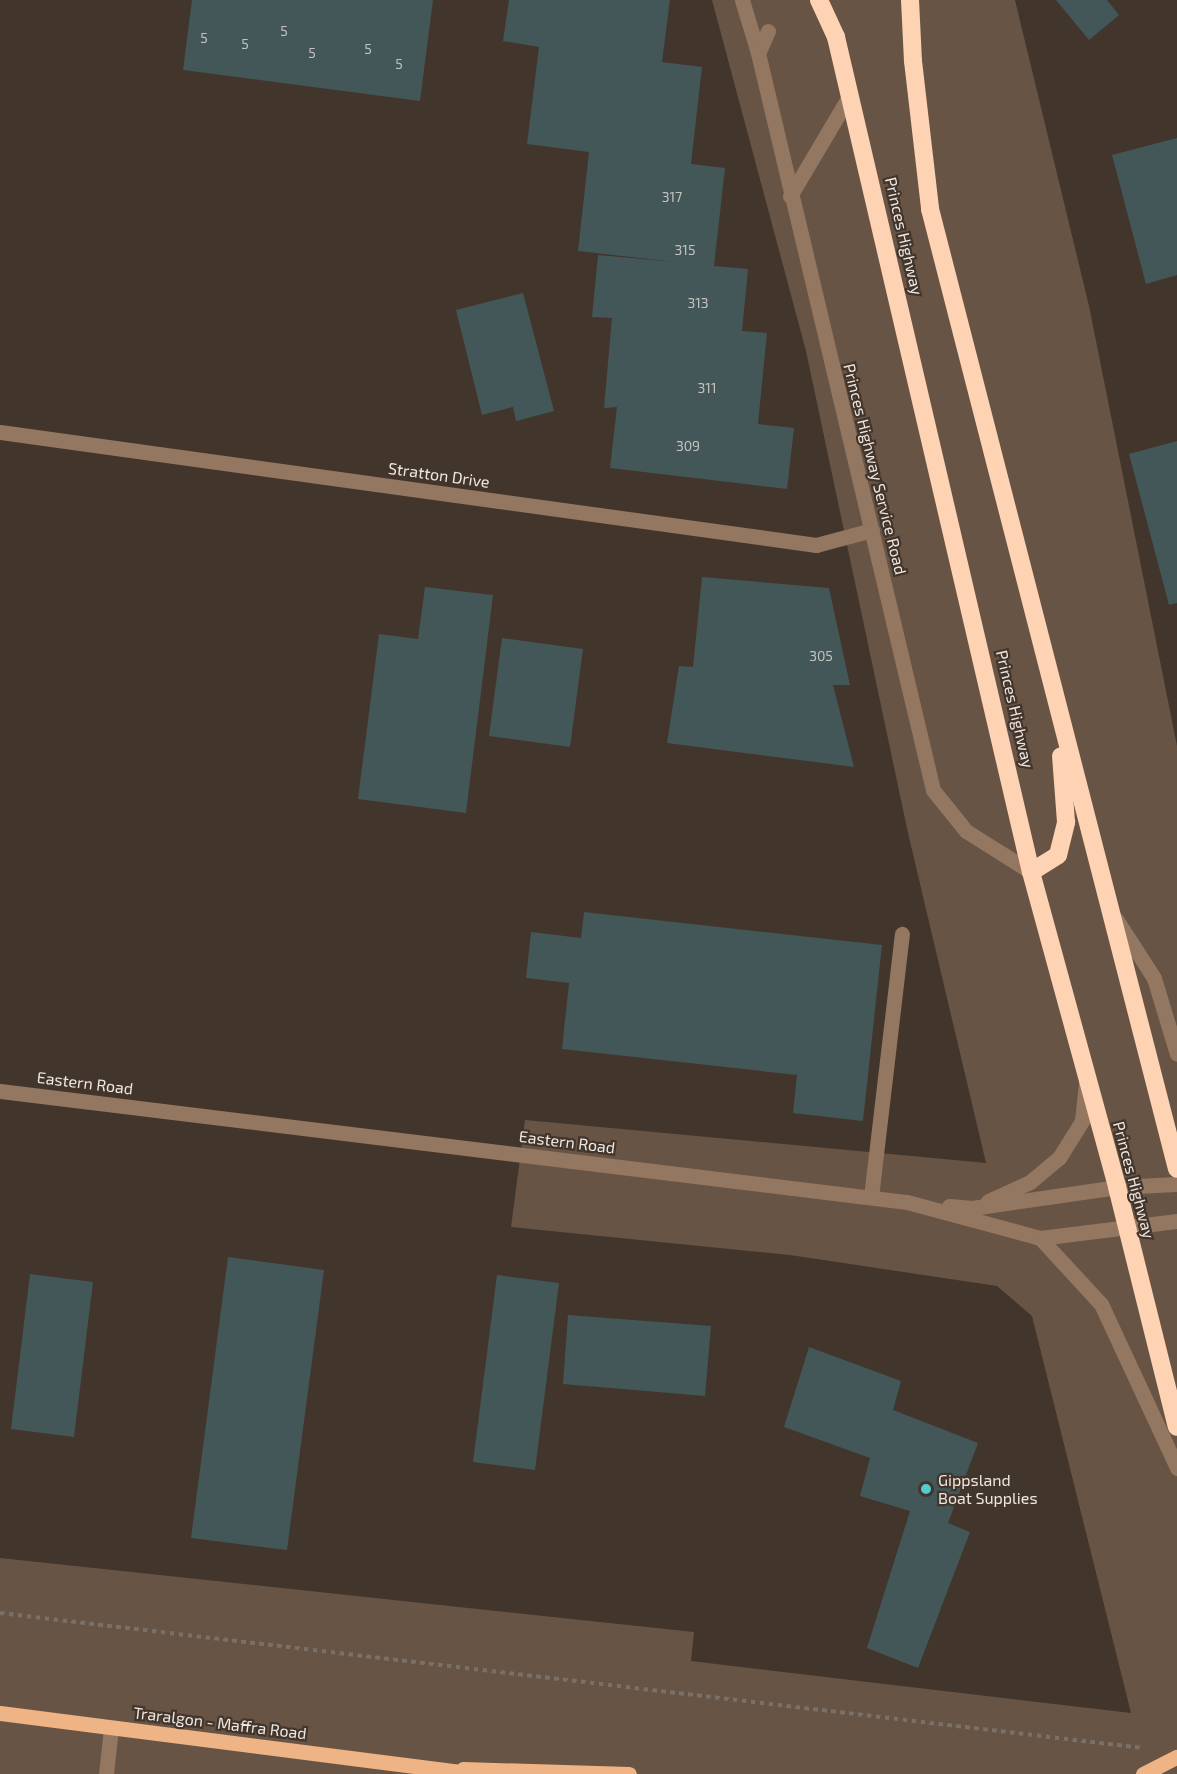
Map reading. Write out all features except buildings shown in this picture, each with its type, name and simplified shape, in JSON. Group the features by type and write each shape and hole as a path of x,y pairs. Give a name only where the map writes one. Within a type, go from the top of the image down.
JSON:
{"highway":[{"name":"Princes Highway","path":"819,0 836,37 1031,872 1117,1187 1177,1427"},
{"name":"Princes Highway","path":"910,0 912,61 930,209 1177,1169"},
{"path":"1031,872 1058,855 1065,822 1058,712"}],"main road":[{"name":"Traralgon - Maffra Road","path":"0,1713 474,1774"},
{"path":"1143,1774 1177,1757"},
{"name":"Traralgon - Maffra Road","path":"436,1769 629,1774"}],"street":[{"name":"Princes Highway Service Road","path":"742,0 758,53 790,196 933,790 966,831 1031,872"},
{"path":"758,53 768,31"},
{"path":"790,196 850,96"},
{"name":"Stratton Drive","path":"0,432 816,545 872,530"},
{"path":"1108,906 1154,978 1177,1054"},
{"path":"871,1197 902,934"},
{"path":"972,1208 1030,1182 1059,1158 1082,1122 1087,1081"},
{"name":"Eastern Road","path":"0,1091 908,1202 1040,1238 1125,1225 1177,1221"},
{"path":"908,1202 972,1208 1117,1187 1177,1184"},
{"path":"1040,1238 1101,1304 1121,1339 1177,1468"},
{"path":"106,1774 111,1728"}],"path":[{"path":"0,1613 1155,1749"}],"shaded area":[{"path":"712,0 1015,0 1089,306 1177,746 1177,1774 0,1774 0,1558 694,1632 691,1661 1131,1713 1032,1316 997,1286 790,1255 511,1227 525,1120 986,1163 908,833 806,351"}],"place":[{"name":"Gippsland Boat Supplies","path":"926,1489"}]}
